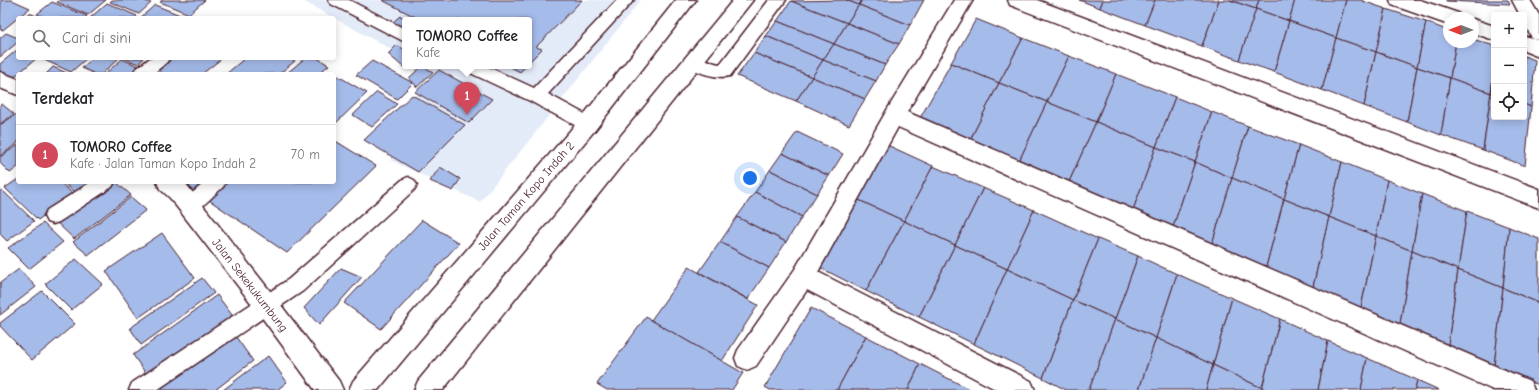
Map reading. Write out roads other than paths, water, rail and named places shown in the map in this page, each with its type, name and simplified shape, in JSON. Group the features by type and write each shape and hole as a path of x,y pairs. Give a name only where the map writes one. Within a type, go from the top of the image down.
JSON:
{"street":[{"name":"Jalan Taman Kopo Indah 2","path":"362,390 588,124 687,0"},
{"path":"427,390 744,0"},
{"path":"747,358 803,276 894,116 964,0"},
{"path":"1016,0 1539,199"},
{"path":"1399,0 1443,15"},
{"path":"1521,0 1539,33"},
{"path":"1479,28 1491,32"},
{"path":"1527,44 1539,49"},
{"path":"0,80 16,86"},
{"path":"894,116 1521,390"},
{"name":"Jalan Sekekukumbung","path":"170,184 178,191 266,304 330,390"},
{"path":"803,276 1022,390"}],"lane":[{"path":"336,0 402,34"},
{"path":"536,96 626,0"},
{"path":"694,62 710,69 724,71 778,0"},
{"path":"144,72 158,60"},
{"path":"477,69 536,96 588,124"},
{"path":"53,216 103,184"},
{"path":"190,207 215,184"},
{"path":"139,390 296,285 408,185"}],"place":[{"name":"TOMORO Coffee","path":"467,115"}]}
